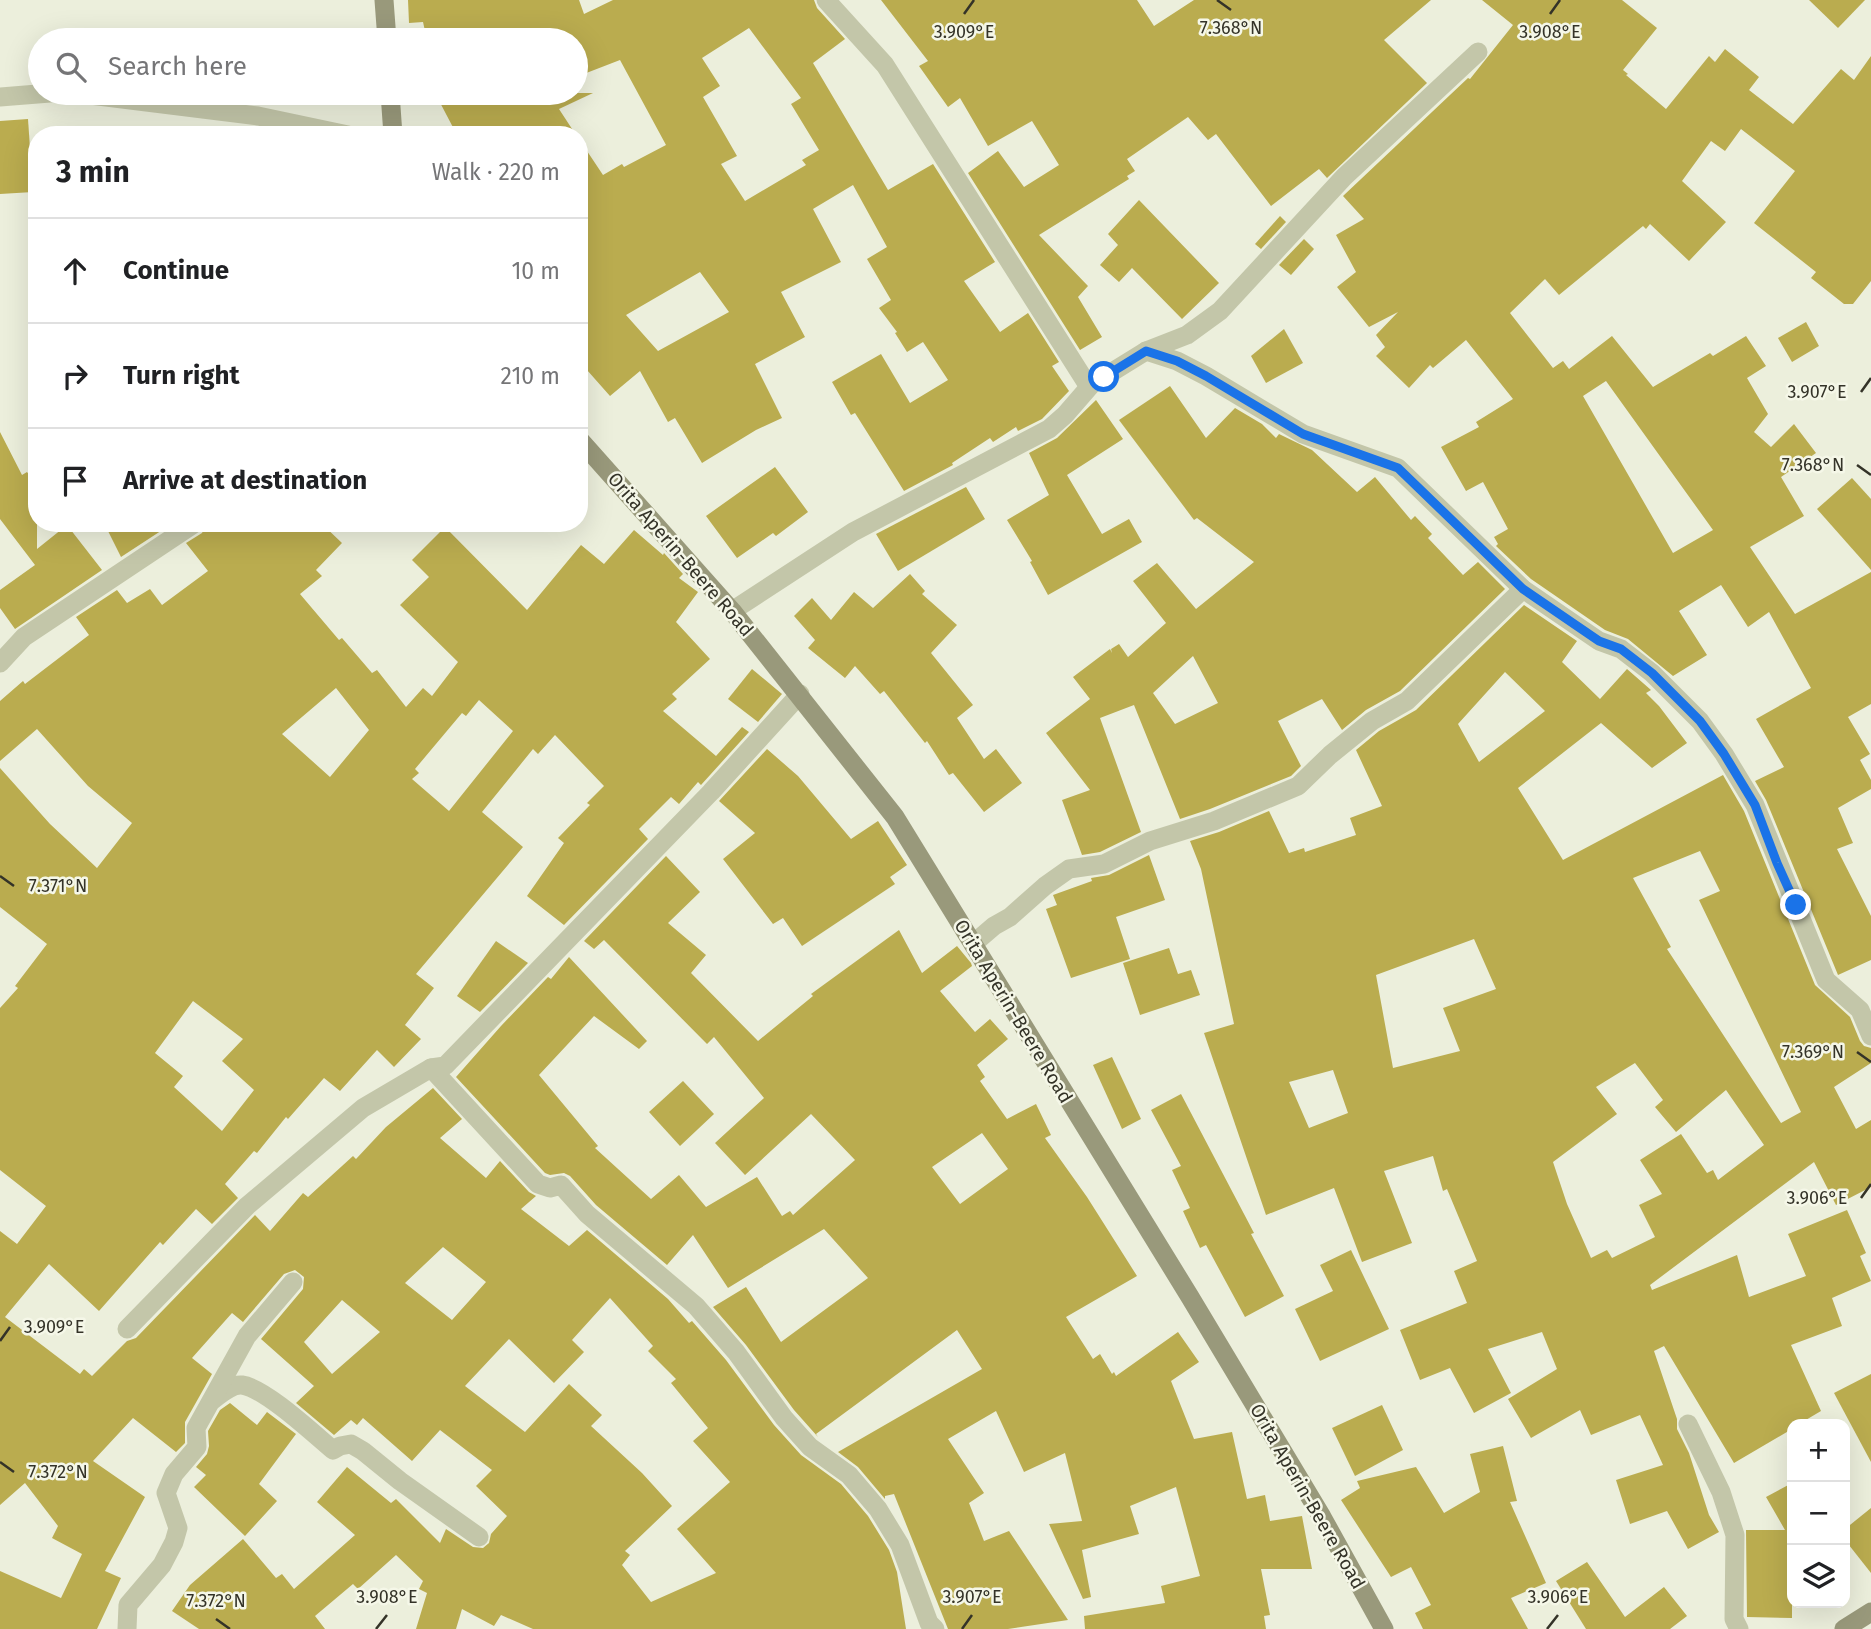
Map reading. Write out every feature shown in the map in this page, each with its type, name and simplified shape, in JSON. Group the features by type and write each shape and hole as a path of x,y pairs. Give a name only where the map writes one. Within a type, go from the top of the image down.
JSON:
{"main road":[{"path":"384,0 386,28"},
{"path":"391,105 392,126"},
{"name":"Orita Aperin-Beere Road","path":"588,449 732,611 895,817 1190,1297 1322,1517 1384,1629"},
{"path":"1844,1629 1871,1612"}],"street":[{"path":"826,0 885,65 1089,387"},
{"path":"732,611 853,532 1049,429 1089,387 1146,351 1187,335 1220,311 1344,177 1478,52"},
{"path":"0,97 28,95"},
{"path":"170,105 258,116 305,126"},
{"path":"1146,351 1177,361 1206,376 1303,434 1398,468 1523,589 1599,641 1621,649 1652,673 1700,721 1755,805 1826,980 1860,1010 1871,1036"},
{"path":"0,663 24,637 182,532"},
{"path":"973,944 994,926 1010,918 1045,886 1069,869 1104,864 1150,841 1214,821 1298,786 1330,755 1372,721 1407,701 1523,589"},
{"path":"127,1329 247,1206 363,1108 431,1068 445,1066 711,792 800,694"},
{"path":"431,1068 538,1184 550,1188 561,1185 587,1214 696,1306 736,1352 784,1418 810,1447 849,1475 878,1509 900,1545 929,1623 935,1629"},
{"path":"127,1629 128,1605 162,1564 174,1542 178,1528 166,1493 174,1474 197,1447 195,1428 247,1336 293,1282"},
{"path":"212,1401 228,1388 242,1385 264,1395 333,1450 351,1444 363,1451 479,1537"},
{"path":"1688,1424 1721,1492 1735,1535 1734,1619 1739,1629"}],"building":[{"path":"408,0 579,0 584,14 613,0 814,0 817,8 845,39 813,63 888,190 933,164 995,262 964,281 1000,332 1028,313 1059,362 1052,366 1069,391 1042,419 1018,431 1016,427 993,442 990,438 952,463 953,465 904,491 855,413 851,415 832,382 881,354 910,403 948,380 923,342 907,352 895,333 897,332 879,308 891,300 867,259 887,247 853,185 813,209 841,262 781,292 805,337 755,364 782,418 756,430 702,463 675,418 668,422 640,371 610,396 588,371 588,152 603,175 666,145 620,60 588,72 588,28 424,28 423,22 409,23","holes":["749,28 801,98 791,104 819,150 802,160 806,165 745,201 721,164 737,156 703,97 720,86 702,58","700,272 729,312 658,351 626,315"]},
{"path":"881,0 1137,0 1154,26 1194,0 1431,0 1384,40 1427,83 1327,178 1319,169 1271,206 1216,134 1208,140 1188,117 1127,159 1135,171 1127,176 1129,179 1039,235 1088,286 1078,297 1102,337 1080,350 968,173 998,151 1024,187 1059,165 1032,121 988,146 960,98 948,107 919,66 928,61"},
{"path":"1482,0 1622,0 1657,28 1623,70 1666,109 1709,56 1715,62 1725,49 1759,77 1749,90 1793,124 1841,69 1854,80 1871,56 1871,281 1853,304 1844,304 1811,278 1816,272 1754,223 1795,171 1741,129 1725,151 1711,141 1682,181 1726,222 1689,261 1650,224 1646,229 1643,226 1559,295 1545,279 1510,313 1553,368 1563,361 1569,369 1612,336 1653,387 1710,353 1713,356 1746,336 1766,366 1747,378 1768,414 1754,432 1771,447 1794,424 1816,453 1781,477 1804,516 1750,547 1795,614 1871,572 1871,704 1848,717 1870,754 1860,760 1871,780 1871,789 1838,808 1853,843 1837,849 1871,916 1871,960 1838,975 1766,800 1755,781 1784,767 1756,719 1811,688 1769,612 1748,627 1721,585 1679,611 1707,655 1673,676 1628,639 1605,630 1531,579 1496,546 1498,544 1494,537 1508,529 1483,482 1466,491 1441,447 1479,427 1476,422 1513,399 1466,340 1433,368 1430,365 1409,388 1376,356 1385,347 1376,335 1398,312 1369,327 1337,287 1356,272 1336,235 1364,219 1343,196 1470,79 1513,25","holes":["1606,381 1713,530 1673,553 1583,396"]},
{"path":"1809,0 1865,0 1838,28"},
{"path":"441,105 568,105 559,109 570,126 452,126"},
{"path":"28,119 28,192 0,194 0,121"},
{"path":"1139,200 1219,283 1182,319 1132,268 1119,282 1100,265 1118,245 1108,234"},
{"path":"1280,216 1286,222 1261,249 1255,244"},
{"path":"1304,239 1314,249 1291,275 1279,265"},
{"path":"1806,322 1819,346 1792,362 1778,338"},
{"path":"1284,329 1303,363 1266,383 1251,356"},
{"path":"1170,386 1206,438 1235,408 1262,424 1276,438 1279,434 1312,450 1357,492 1375,477 1411,520 1415,516 1432,534 1428,538 1463,575 1478,562 1505,589 1400,691 1366,710 1342,730 1322,699 1278,721 1301,766 1291,776 1180,819 1134,705 1100,718 1141,832 1100,852 1082,855 1062,800 1090,790 1046,733 1090,699 1073,677 1110,649 1112,653 1111,649 1119,644 1128,657 1166,623 1133,581 1157,563 1196,609 1254,562 1197,518 1194,520 1119,420","holes":["1193,656 1218,703 1175,724 1153,693"]},
{"path":"1096,400 1123,439 1067,475 1102,534 1129,519 1142,542 1048,595 1030,562 1032,561 1007,520 1049,495 1029,453 1057,438"},
{"path":"0,432 22,475 28,473 28,532 37,532 37,549 58,532 72,532 102,570 15,629 0,608 0,590 35,565 0,519"},
{"path":"775,467 808,512 776,536 773,533 737,558 706,516"},
{"path":"1852,478 1871,499 1871,570 1817,509"},
{"path":"966,487 985,519 898,571 876,534"},
{"path":"634,530 663,555 664,553 683,574 679,578 698,592 676,622 710,659 672,694 677,699 663,711 716,756 742,727 749,732 701,785 698,782 679,804 671,797 639,829 648,839 564,925 527,896 564,843 558,838 590,805 587,803 604,786 555,735 538,754 533,749 482,812 523,847 416,974 434,988 405,1025 421,1039 394,1067 377,1050 340,1091 324,1078 288,1119 286,1117 257,1153 254,1151 225,1184 238,1198 212,1224 196,1209 163,1245 160,1242 99,1311 49,1264 5,1317 80,1374 84,1369 92,1376 127,1341 136,1338 255,1215 270,1231 303,1193 308,1197 353,1156 356,1159 386,1127 433,1088 462,1119 440,1138 486,1178 500,1161 536,1196 521,1209 569,1246 587,1230 668,1299 689,1323 692,1321 726,1360 774,1425 801,1455 841,1484 868,1516 889,1550 897,1572 906,1629 533,1629 501,1615 494,1626 462,1609 456,1629 416,1629 427,1593 419,1589 423,1581 396,1555 358,1589 353,1584 315,1616 325,1629 199,1629 172,1611 190,1585 243,1539 276,1578 282,1574 294,1589 355,1535 317,1502 347,1467 391,1503 396,1499 440,1543 446,1529 473,1547 483,1548 507,1516 476,1486 492,1470 440,1430 412,1461 363,1418 357,1425 351,1420 334,1435 296,1403 314,1386 261,1339 303,1289 304,1277 295,1270 284,1274 243,1322 232,1313 192,1358 212,1374 185,1422 185,1443 176,1452 133,1418 93,1461 145,1497 105,1571 121,1578 97,1629 0,1629 0,1571 61,1598 82,1554 52,1538 58,1526 25,1483 0,1505 0,1231 17,1244 46,1206 0,1170 0,1008 18,988 15,986 47,944 0,907 0,768 50,824 97,868 132,823 88,786 37,729 0,761 0,701 23,681 25,684 89,635 76,617 117,590 127,603 150,589 162,605 208,571 186,543 202,532 330,532 342,543 316,570 322,576 300,594 339,640 342,638 372,673 377,670 406,707 423,688 432,696 458,662 400,605 429,577 412,560 440,532 450,532 527,610 581,545 604,564","holes":["336,688 369,730 330,777 282,734","479,700 513,731 449,811 412,779 419,773 415,769 462,713 466,716","193,1001 243,1039 222,1061 254,1090 222,1131 174,1087 183,1076 155,1053","443,1247 486,1282 452,1320 405,1283","610,1298 653,1346 648,1351 676,1379 671,1383 708,1428 693,1441 730,1482 677,1529 716,1573 651,1602 622,1565 630,1555 625,1551 672,1506 642,1473 591,1426 602,1415 569,1384 525,1432 465,1386 509,1339 554,1383 584,1352 572,1340","342,1300 380,1332 332,1374 304,1342"]},
{"path":"108,532 159,532 121,557"},
{"path":"910,574 925,591 922,594 957,625 931,653 973,705 957,718 984,759 996,749 1022,783 984,812 953,773 949,775 927,741 925,743 884,691 880,694 855,666 845,678 808,648 815,640 794,616 812,598 831,620 854,592 873,608"},
{"path":"1524,605 1577,641 1562,662 1600,699 1627,669 1651,690 1646,693 1687,743 1652,768 1601,723 1518,788 1563,860 1723,775 1744,811 1815,985 1850,1017 1860,1041 1871,1048 1871,1063 1834,1087 1856,1129 1871,1120 1871,1187 1836,1205 1814,1162 1650,1285 1652,1290 1737,1255 1749,1297 1806,1276 1788,1234 1847,1210 1866,1253 1860,1256 1871,1281 1832,1298 1842,1326 1791,1345 1821,1411 1807,1419 1787,1419 1787,1432 1734,1463 1664,1346 1654,1351 1677,1419 1677,1429 1689,1453 1709,1515 1719,1532 1688,1549 1667,1511 1630,1524 1616,1480 1663,1465 1640,1415 1591,1435 1580,1410 1531,1438 1508,1399 1557,1369 1542,1332 1488,1349 1511,1393 1474,1413 1450,1368 1420,1380 1400,1330 1467,1303 1454,1271 1477,1261 1447,1189 1443,1191 1433,1156 1384,1171 1412,1243 1362,1262 1334,1188 1266,1215 1204,1033 1234,1024 1201,869 1190,841 1269,811 1289,853 1304,848 1305,852 1356,835 1350,818 1382,806 1356,750 1379,731 1416,710","holes":["1505,672 1545,711 1479,762 1458,724","1700,851 1720,891 1699,900 1801,1112 1781,1123 1667,949 1671,947 1633,878","1474,939 1496,989 1443,1008 1460,1051 1393,1068 1376,975","1635,1063 1663,1100 1655,1107 1676,1132 1726,1090 1764,1145 1718,1180 1713,1170 1707,1173 1681,1134 1640,1160 1662,1194 1639,1205 1655,1237 1612,1258 1607,1250 1591,1258 1567,1204 1553,1162 1617,1114 1596,1087","1333,1070 1348,1113 1309,1128 1289,1082"]},
{"path":"752,669 782,694 758,722 728,699"},
{"path":"767,749 798,776 851,839 878,821 907,865 890,877 895,884 802,946 783,918 773,924 723,859 755,833 719,801"},
{"path":"1149,855 1165,900 1116,917 1130,959 1071,978 1046,909 1057,905 1053,895 1092,881 1091,878 1109,875"},
{"path":"666,856 700,892 668,923 706,955 691,973 758,1041 813,996 811,994 899,930 922,973 957,946 972,966 940,991 975,1032 990,1019 1008,1039 977,1065 985,1077 980,1081 1007,1119 1036,1104 1051,1135 1045,1138 1087,1197 1137,1276 1066,1317 1093,1359 1100,1354 1116,1376 1178,1332 1199,1362 1171,1381 1194,1439 1232,1432 1247,1499 1265,1495 1270,1521 1302,1516 1312,1569 1261,1569 1270,1615 1264,1616 1266,1629 1085,1629 1084,1616 1165,1603 1161,1586 1200,1576 1176,1487 1130,1506 1139,1534 1082,1550 1091,1597 1083,1599 1049,1524 1082,1521 1065,1453 1024,1472 996,1411 948,1439 984,1493 969,1503 984,1541 1009,1531 1068,1620 1008,1629 948,1629 894,1494 885,1496 885,1499 858,1467 838,1452 982,1369 957,1330 816,1434 818,1437 713,1307 746,1287 781,1342 868,1278 824,1229 728,1288 693,1235 667,1265 596,1205 570,1176 564,1173 545,1173 456,1077 501,1026 548,977 551,979 569,957 647,1041 639,1049 594,1016 539,1075 598,1146 595,1148 651,1199 679,1175 706,1207 757,1177 782,1216 790,1211 793,1215 855,1160 811,1114 745,1175 715,1143 764,1098 714,1037 707,1044 604,940 594,949 584,941","holes":["982,1133 1008,1169 960,1204 932,1167"]},
{"path":"496,941 528,963 480,1012 457,996"},
{"path":"1169,948 1178,974 1191,970 1200,995 1140,1015 1123,963"},
{"path":"1112,1057 1141,1119 1122,1129 1093,1065"},
{"path":"683,1081 714,1114 680,1146 649,1112"},
{"path":"1181,1094 1284,1296 1245,1317 1206,1245 1200,1248 1183,1211 1190,1208 1172,1170 1181,1166 1151,1110"},
{"path":"1351,1250 1389,1329 1320,1361 1295,1309 1333,1291 1320,1265"},
{"path":"1871,1374 1871,1462 1850,1419 1834,1393"},
{"path":"230,1403 257,1425 267,1412 296,1434 259,1484 277,1501 245,1536 194,1487 206,1475 196,1467 207,1454 208,1431 220,1410"},
{"path":"1382,1405 1403,1450 1355,1476 1332,1428"},
{"path":"1503,1446 1517,1501 1510,1502 1546,1583 1511,1598 1528,1629 1423,1629 1415,1613 1431,1605 1411,1567 1391,1577 1341,1500 1360,1488 1357,1481 1416,1467 1444,1513 1480,1492 1470,1454"},
{"path":"1787,1486 1787,1608 1792,1608 1792,1618 1747,1617 1746,1530 1785,1530 1766,1497"},
{"path":"1871,1508 1871,1573 1850,1546 1850,1525"},
{"path":"1587,1562 1625,1617 1664,1587 1687,1616 1670,1629 1586,1629 1556,1581"}],"route":[{"path":"1104,377 1146,351 1177,361 1206,376 1303,434 1398,468 1523,589 1599,641 1621,649 1652,673 1700,721 1755,805 1796,905"}]}
